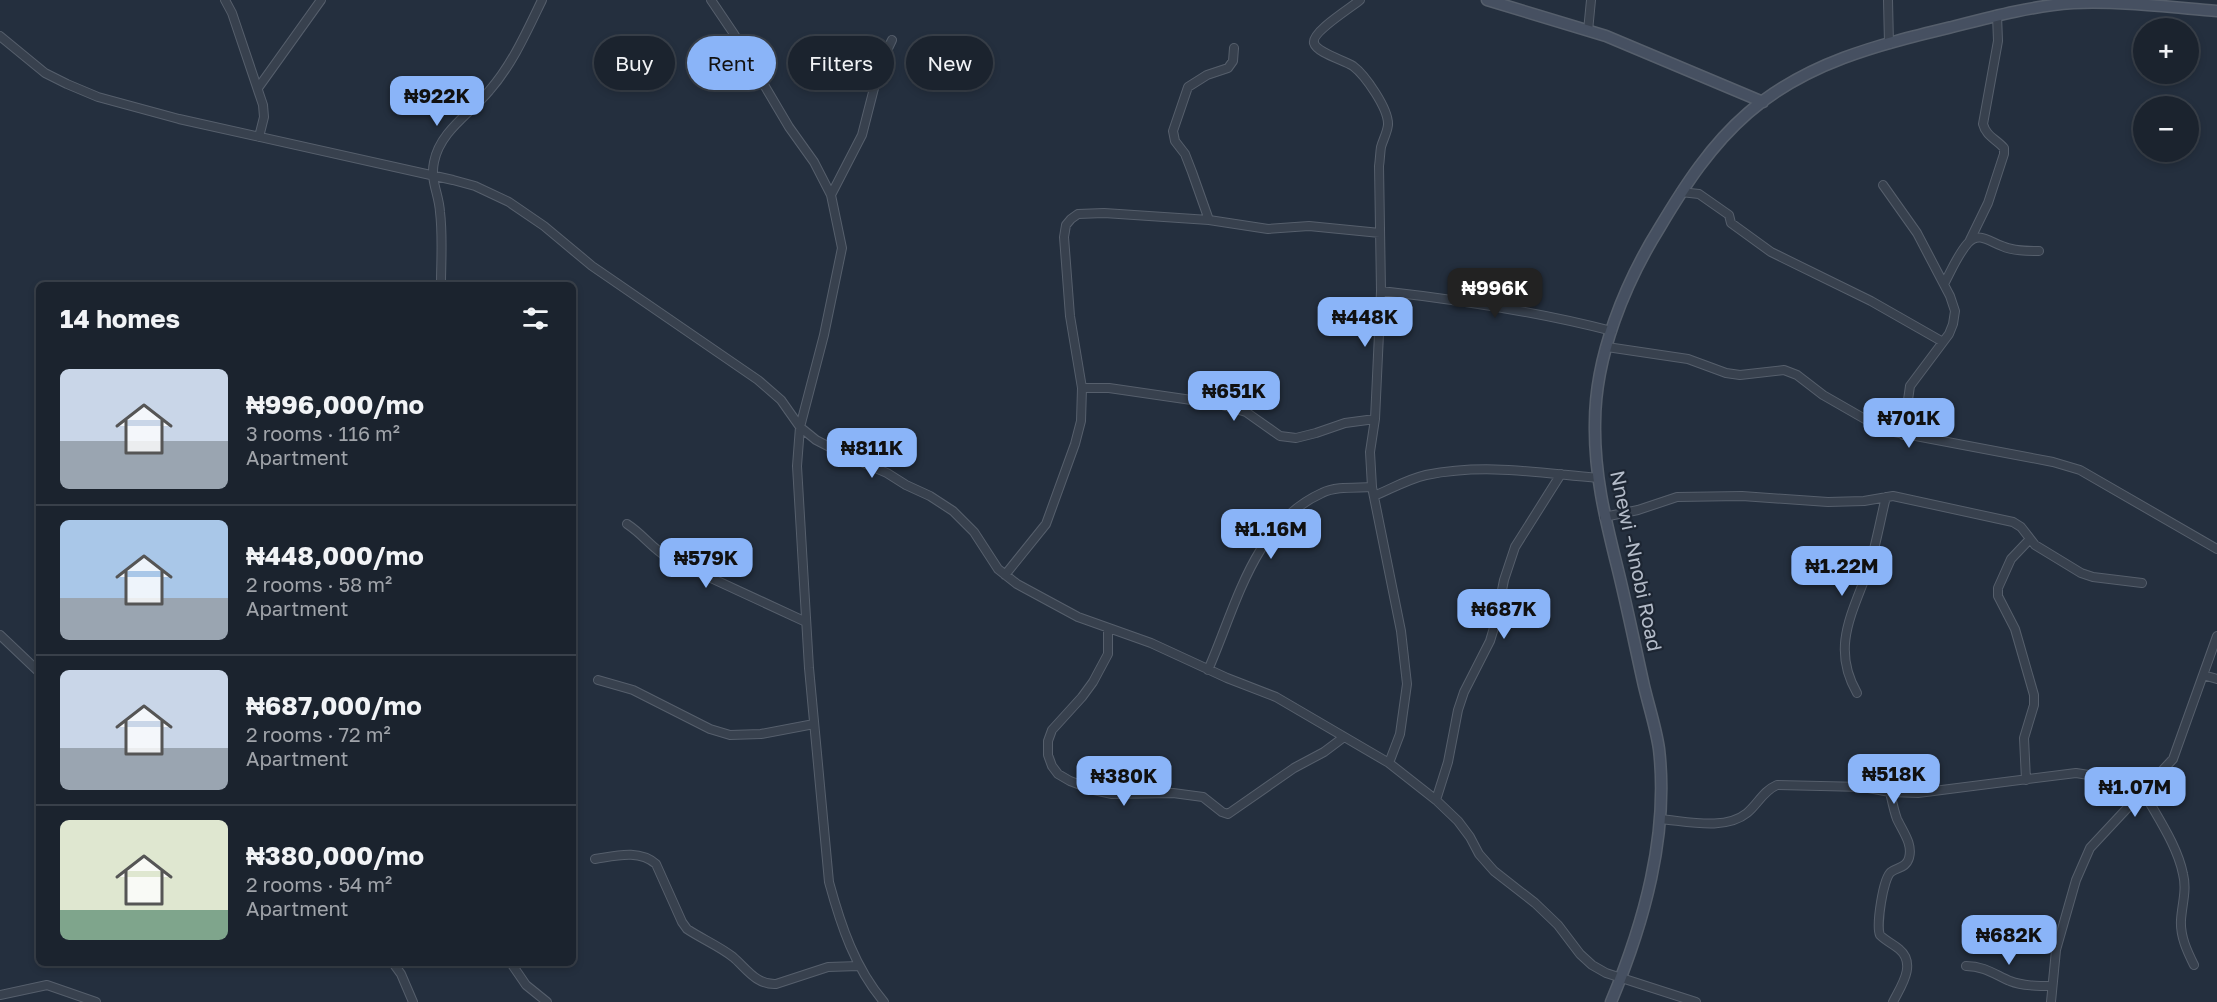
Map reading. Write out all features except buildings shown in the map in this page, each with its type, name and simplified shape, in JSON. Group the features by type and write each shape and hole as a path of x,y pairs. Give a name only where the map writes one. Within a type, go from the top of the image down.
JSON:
{"main road":[{"path":"1487,0 1588,31 1665,60 1763,102"},
{"name":"Nnewi -Nnobi Road","path":"1611,1002 1647,897 1662,797 1659,747 1604,517 1598,478 1594,421 1602,366 1622,301 1640,260 1681,192 1713,146 1749,112 1787,84 1836,59 1997,15 2071,3 2139,4 2217,11"}],"street":[{"path":"225,0 232,12 263,105 264,117 259,137"},
{"path":"258,88 321,0"},
{"path":"441,282 440,208 431,175 440,144 469,110 489,92 504,71 542,0"},
{"path":"711,0 734,34 779,111 814,162 831,195 842,248 824,335 800,427 797,466 806,622 829,882 837,912 859,966 868,983 884,1002"},
{"path":"1360,0 1320,30 1314,38 1314,44 1320,51 1355,67 1366,79 1383,109 1388,124 1379,166 1381,291 1375,375 1375,419 1370,452 1372,487 1401,631 1407,684 1400,734 1389,763"},
{"path":"1588,31 1591,0"},
{"path":"1888,0 1889,44"},
{"path":"1944,284 1970,240 1988,203 2004,154 2004,148 1984,130 1983,124 1998,41 1997,15"},
{"path":"0,36 45,73 75,87 137,108 475,186 509,202 544,226 592,266 758,380 781,400 800,427 827,447 887,472 953,512 974,532 992,562 1005,575 1078,617 1173,652 1208,670 1275,696 1389,763 1436,800 1458,821 1479,854 1494,871 1535,903 1557,925 1580,954 1593,965 1606,973 1696,1002"},
{"path":"1209,220 1185,154 1175,141 1173,131 1188,87 1207,75 1228,68 1233,61 1234,48"},
{"path":"831,195 862,135 874,90"},
{"path":"1883,185 1917,233 1944,284 1955,311 1953,324 1943,342 1910,386 1903,435"},
{"path":"1681,192 1699,194 1729,215 1731,223 1771,252 1898,315 1943,342"},
{"path":"1005,575 1046,524 1055,504 1081,421 1082,388 1070,316 1064,237 1066,225 1071,219 1078,214 1104,213 1209,220 1268,229 1320,226 1380,233"},
{"path":"1970,240 1982,237 2002,246 2039,251"},
{"path":"1381,291 1459,300 1552,316 1612,331"},
{"path":"1607,347 1688,359 1725,373 1740,375 1784,370 1797,375 1823,395 1884,430 2052,462 2080,470 2217,549"},
{"path":"1082,388 1109,388 1219,404 1246,412 1280,436 1296,438 1345,423 1375,419"},
{"path":"1374,496 1425,476 1482,468 1598,478"},
{"path":"1436,800 1448,762 1458,710 1464,692 1490,641 1504,580 1515,547 1561,474"},
{"path":"1208,670 1225,632 1239,591 1277,526 1290,514 1323,492 1372,487"},
{"path":"1604,517 1638,510 1677,497 1742,496 1828,502 1864,501 1893,496 2013,522 2021,526 2035,545 2081,573 2093,577 2142,583"},
{"path":"1857,693 1849,679 1845,665 1847,635 1853,603 1870,562 1886,497"},
{"path":"627,524 663,555 806,622"},
{"path":"2026,780 2024,738 2034,705 2034,695 2015,629 1998,596 1998,588 2011,559 2030,539"},
{"path":"1108,628 1108,654 1083,697 1057,722 1048,741 1048,755 1052,766 1058,774 1070,781 1112,794 1173,793 1203,797 1228,814 1294,768 1324,752 1344,737"},
{"path":"0,635 36,669"},
{"path":"2050,1002 2056,950 2076,880 2090,848 2173,759 2217,636"},
{"path":"2203,675 2217,679"},
{"path":"598,680 633,690 710,729 730,735 760,734 814,724"},
{"path":"1660,819 1719,823 1734,821 1747,813 1765,791 1777,785 1863,787 1890,792 1918,793 2076,773 2114,779 2144,790"},
{"path":"2144,790 2146,798 2176,852 2183,872 2186,890 2181,921 2182,931 2185,945 2194,965"},
{"path":"1890,792 1897,818 1908,839 1910,849 1909,859 1905,866 1893,870 1887,878 1878,924 1880,935 1898,948 1907,961 1908,968 1893,1002"},
{"path":"595,859 627,855 650,859 656,864 687,929 733,957 758,980 768,985 828,967 859,966"},
{"path":"395,966 412,1002"},
{"path":"513,966 526,985 547,1002"},
{"path":"1966,966 1978,966 1990,970 2009,981 2020,984 2052,986"},
{"path":"0,995 29,991 48,985 96,1002"}]}
